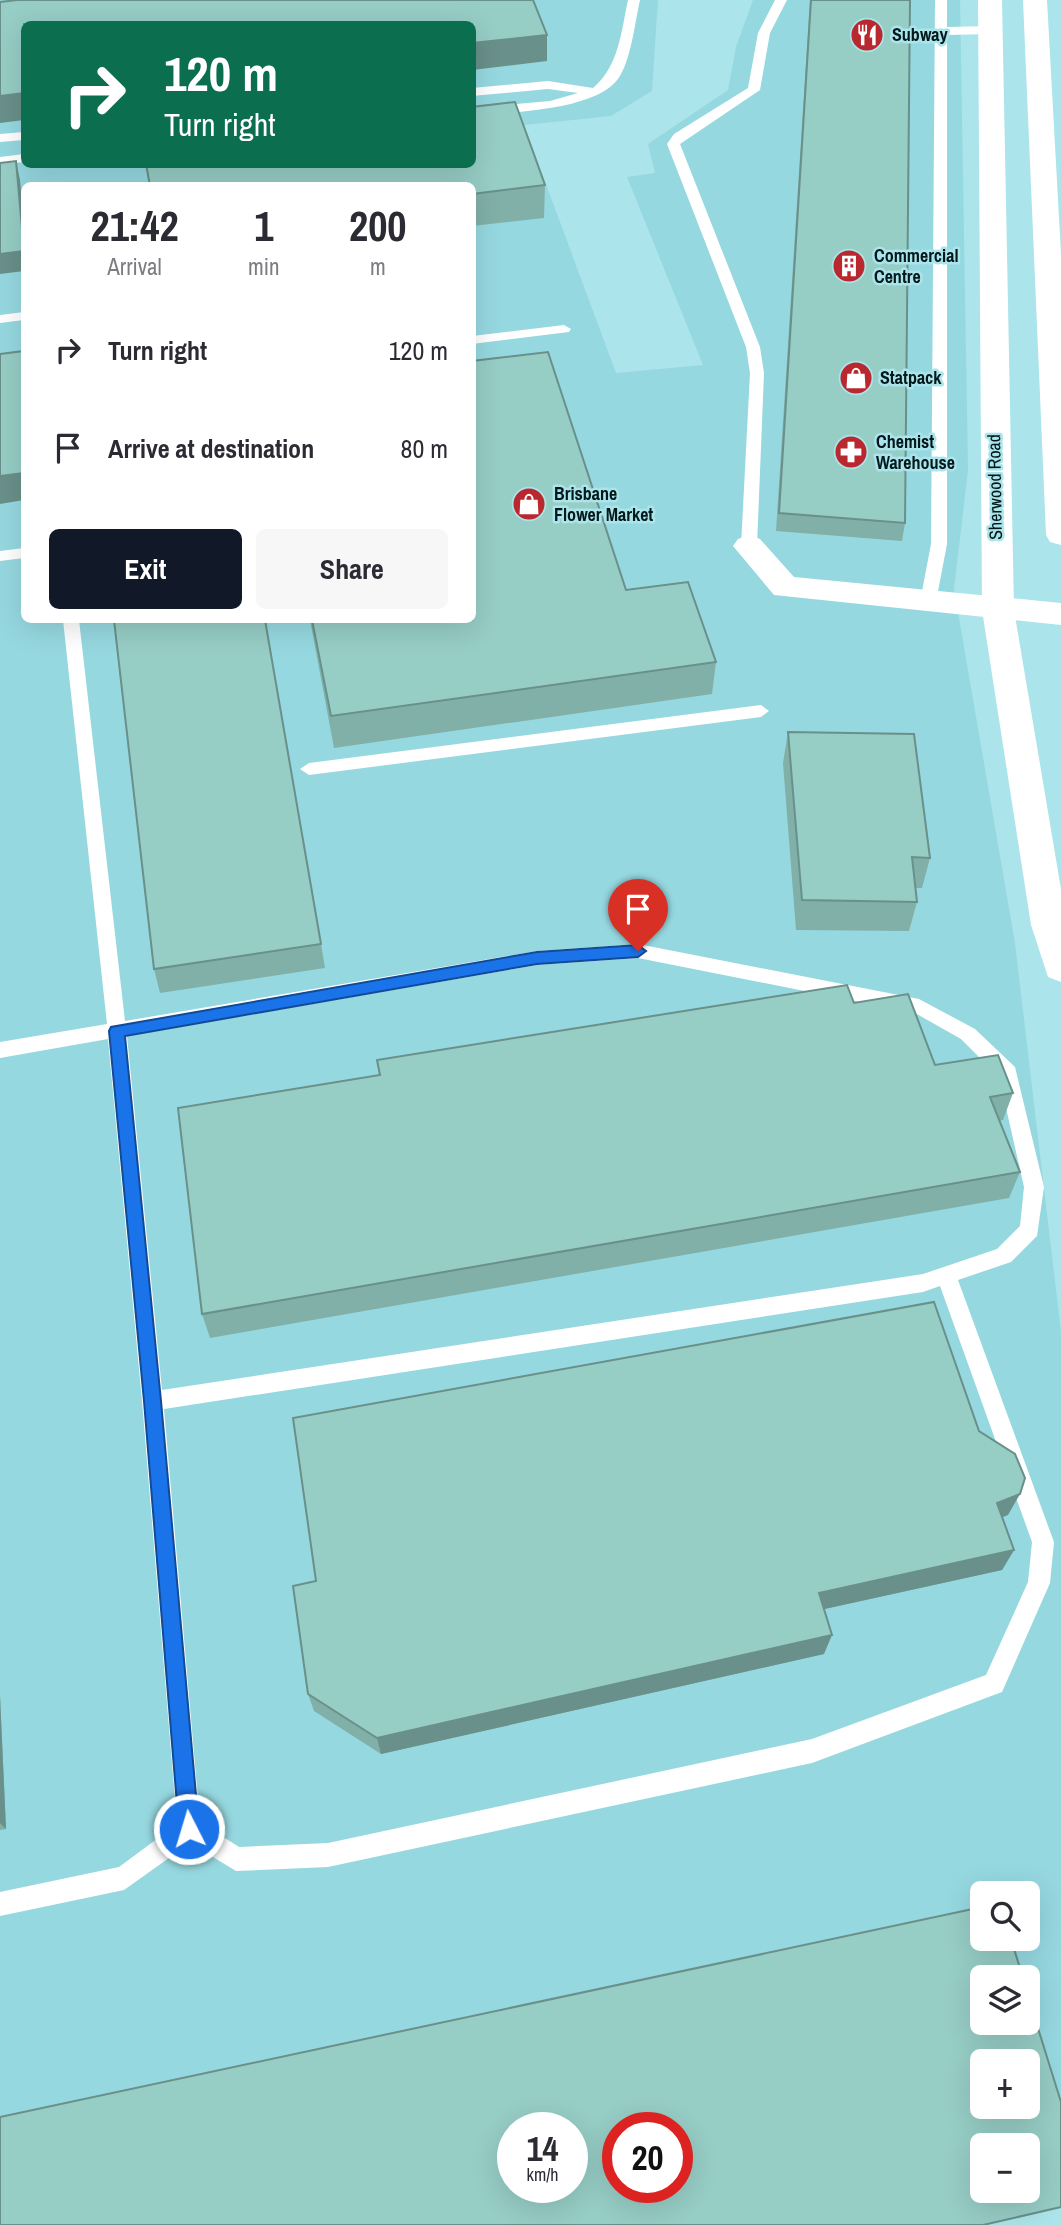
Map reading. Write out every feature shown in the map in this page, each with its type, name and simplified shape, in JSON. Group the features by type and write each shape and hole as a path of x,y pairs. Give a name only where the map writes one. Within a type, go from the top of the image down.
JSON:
{"main road":[{"path":"1035,0 1061,535"},
{"name":"Sherwood Road","path":"990,15 998,610 1049,925 1061,967"},
{"path":"749,546 785,587 998,610 1061,614"}],"lane":[{"path":"476,112 551,105 596,91 613,77 622,53 634,0"},
{"path":"749,546 757,373 753,347 673,144 679,137 754,90 764,33 781,0"},
{"path":"928,602 939,544 942,0"},
{"path":"942,31 990,15"},
{"path":"476,92 548,85 596,91"},
{"path":"0,138 21,136"},
{"path":"0,161 21,158"},
{"path":"0,319 21,316"},
{"path":"476,340 564,329"},
{"path":"0,556 21,553"},
{"path":"71,623 117,1031 153,1401 189,1829"},
{"path":"309,769 761,710"},
{"path":"0,1051 537,958 638,951 919,1006 968,1034 1008,1073 1034,1187 1030,1230 1004,1256 923,1283 153,1401"},
{"path":"189,1829 236,1859 328,1855 812,1751 994,1684 1039,1583 1043,1542 946,1275"},
{"path":"0,1904 124,1878 189,1829"}],"shaded area":[{"path":"0,0 658,0 652,91 611,116 524,125 616,373 703,365 627,177 655,173 648,144 728,90 736,47 753,0 960,0 968,470 954,589 1015,943 1061,1332 1061,2208 986,2225 0,2225"}],"building":[{"path":"533,0 547,35 476,43 476,21 21,21 21,93 0,96 0,2"},
{"name":"Commercial Centre","path":"811,0 910,0 905,523 779,513"},
{"path":"515,102 545,185 476,194 476,182 149,182 147,168 476,168 476,107"},
{"path":"16,161 21,251 0,254 0,163"},
{"path":"21,351 21,473 0,476 0,354"},
{"name":"Brisbane Flower Market","path":"548,352 626,590 688,582 716,662 331,716 313,623 476,623 476,361"},
{"path":"114,623 266,623 321,944 154,969"},
{"path":"788,732 914,734 930,858 912,857 917,902 802,900"},
{"path":"847,985 854,1003 908,994 935,1065 998,1055 1013,1093 990,1097 1020,1172 202,1314 178,1108 380,1075 377,1060"},
{"path":"934,1302 979,1431 1015,1454 1025,1478 1020,1494 997,1503 1014,1550 819,1593 832,1635 377,1738 308,1694 293,1586 316,1581 293,1418"},
{"path":"970,1910 970,1951 1015,1951 1019,1965 970,1965 970,2035 1040,2035 1061,2102 1061,2207 983,2225 0,2225 0,2117"}],"place":[{"name":"Subway","path":"867,35"},
{"name":"Commercial Centre","path":"849,266"},
{"name":"Statpack","path":"856,378"},
{"name":"Chemist Warehouse","path":"851,452"},
{"name":"Brisbane Flower Market","path":"529,504"}],"route":[{"path":"189,1829 153,1401 117,1031 537,958 638,951"}]}
